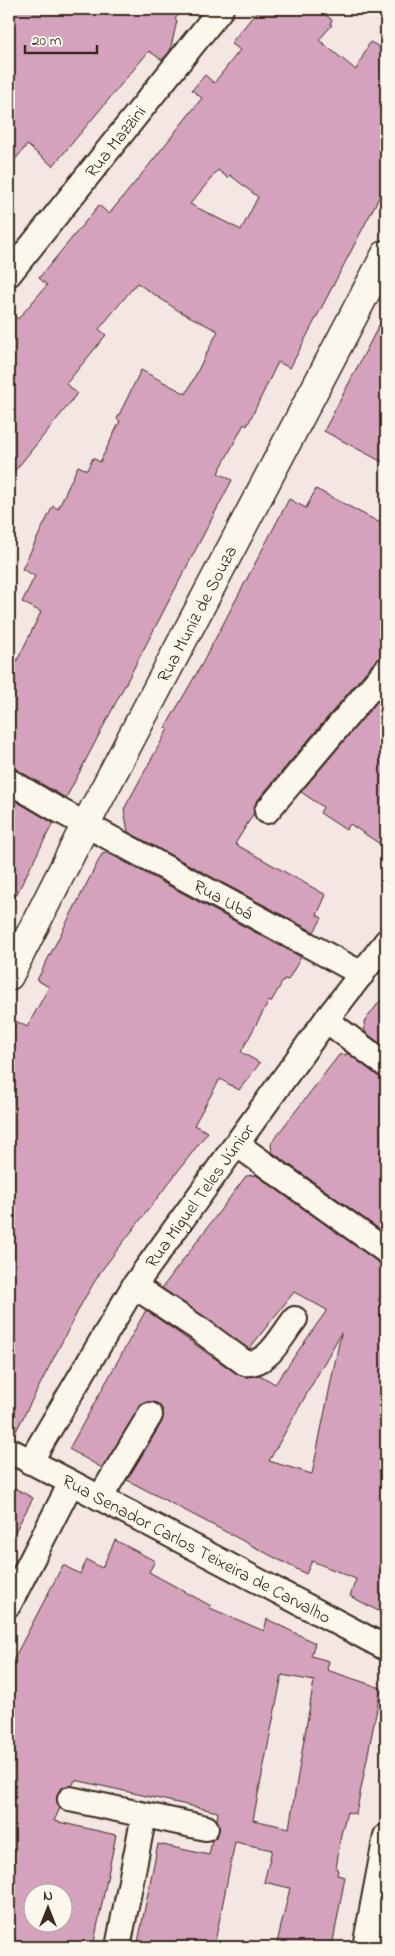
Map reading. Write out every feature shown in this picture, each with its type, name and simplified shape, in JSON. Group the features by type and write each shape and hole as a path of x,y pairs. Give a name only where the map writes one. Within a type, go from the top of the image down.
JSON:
{"street":[{"name":"Rua Mazzini","path":"9,274 221,9"},
{"name":"Rua Muniz de Souza","path":"9,976 86,824 386,254"},
{"path":"267,811 386,670"},
{"name":"Rua Ubá","path":"13,789 86,824 362,974"},
{"name":"Rua Miguel Teles Júnior","path":"30,1462 134,1286 185,1213 238,1145 326,1020 386,942"},
{"path":"326,1020 386,1065"},
{"path":"238,1145 386,1252"},
{"path":"134,1286 200,1329 245,1363 254,1364 262,1360 295,1319"},
{"path":"100,1498 150,1415"},
{"name":"Rua Senador Carlos Teixeira de Carvalho","path":"9,1450 386,1648"},
{"path":"9,1604 71,1483"},
{"path":"70,1799 206,1828"},
{"path":"118,1947 144,1814"},
{"path":"365,1947 386,1836"}],"building":[{"path":"9,9 183,9 175,19 177,21 170,51 162,60 149,51 53,166 27,145 9,167"},
{"path":"259,9 318,9 332,20 330,24 332,25 319,40 356,70 370,42 386,50 386,184 290,368 278,362 247,426 244,424 218,473 232,480 66,798 16,769 9,767 9,677 41,612 22,602 35,576 22,569 53,506 58,509 78,466 87,470 93,458 100,462 120,421 117,419 141,370 186,394 218,331 179,311 137,283 99,329 106,335 66,384 77,393 9,478 9,310 18,319 47,285 39,278 99,205 109,214 202,98 192,90 205,75 214,83 240,50 231,43","holes":["218,170 228,178 230,175 258,197 241,230 190,204"]},
{"path":"386,312 386,464 324,431"},
{"path":"316,489 386,526 386,657 375,661 256,802 254,813 235,844 326,895 317,915 322,918 314,932 128,832 124,809 168,729 165,728 202,664 289,499 306,508"},
{"path":"386,691 386,848 350,824 346,830 320,813 323,807 301,792"},
{"path":"9,797 53,823 9,909"},
{"path":"108,853 301,957 288,980 284,979 271,1002 269,1001 241,1052 260,1063 239,1090 220,1079 194,1125 208,1132 101,1271 83,1301 13,1437 9,1436 9,1035 16,1021 27,1027 49,987 37,980 102,854"},
{"path":"386,993 386,1048 365,1032 364,1022"},
{"path":"349,1054 378,1076 386,1078 386,1160 381,1167 386,1171 386,1234 272,1152 271,1143 339,1055"},
{"path":"256,1175 378,1262 386,1264 386,1286 378,1300 386,1305 386,1615 350,1596 356,1579 312,1561 306,1574 127,1480 162,1422 162,1409 157,1403 144,1403 139,1408 102,1468 69,1449 146,1310 237,1374 246,1377 260,1375 275,1384 327,1310 294,1292 249,1349 162,1288 246,1176","holes":["341,1333 312,1474 269,1461"]},
{"path":"9,1485 33,1498 9,1543"},
{"path":"115,1540 155,1561 149,1572 211,1606 210,1608 264,1631 267,1619 315,1643 311,1656 329,1661 327,1670 381,1688 356,1814 347,1812 341,1834 336,1869 338,1870 337,1875 345,1877 332,1947 276,1947 290,1888 264,1882 272,1850 235,1842 214,1947 137,1947 158,1844 209,1855 212,1840 219,1831 218,1812 75,1780 72,1786 60,1789 57,1803 60,1808 54,1821 116,1835 93,1947 9,1947 9,1668 63,1565 80,1574 87,1560 102,1568","holes":["282,1675 314,1681 289,1828 253,1820"]}]}
